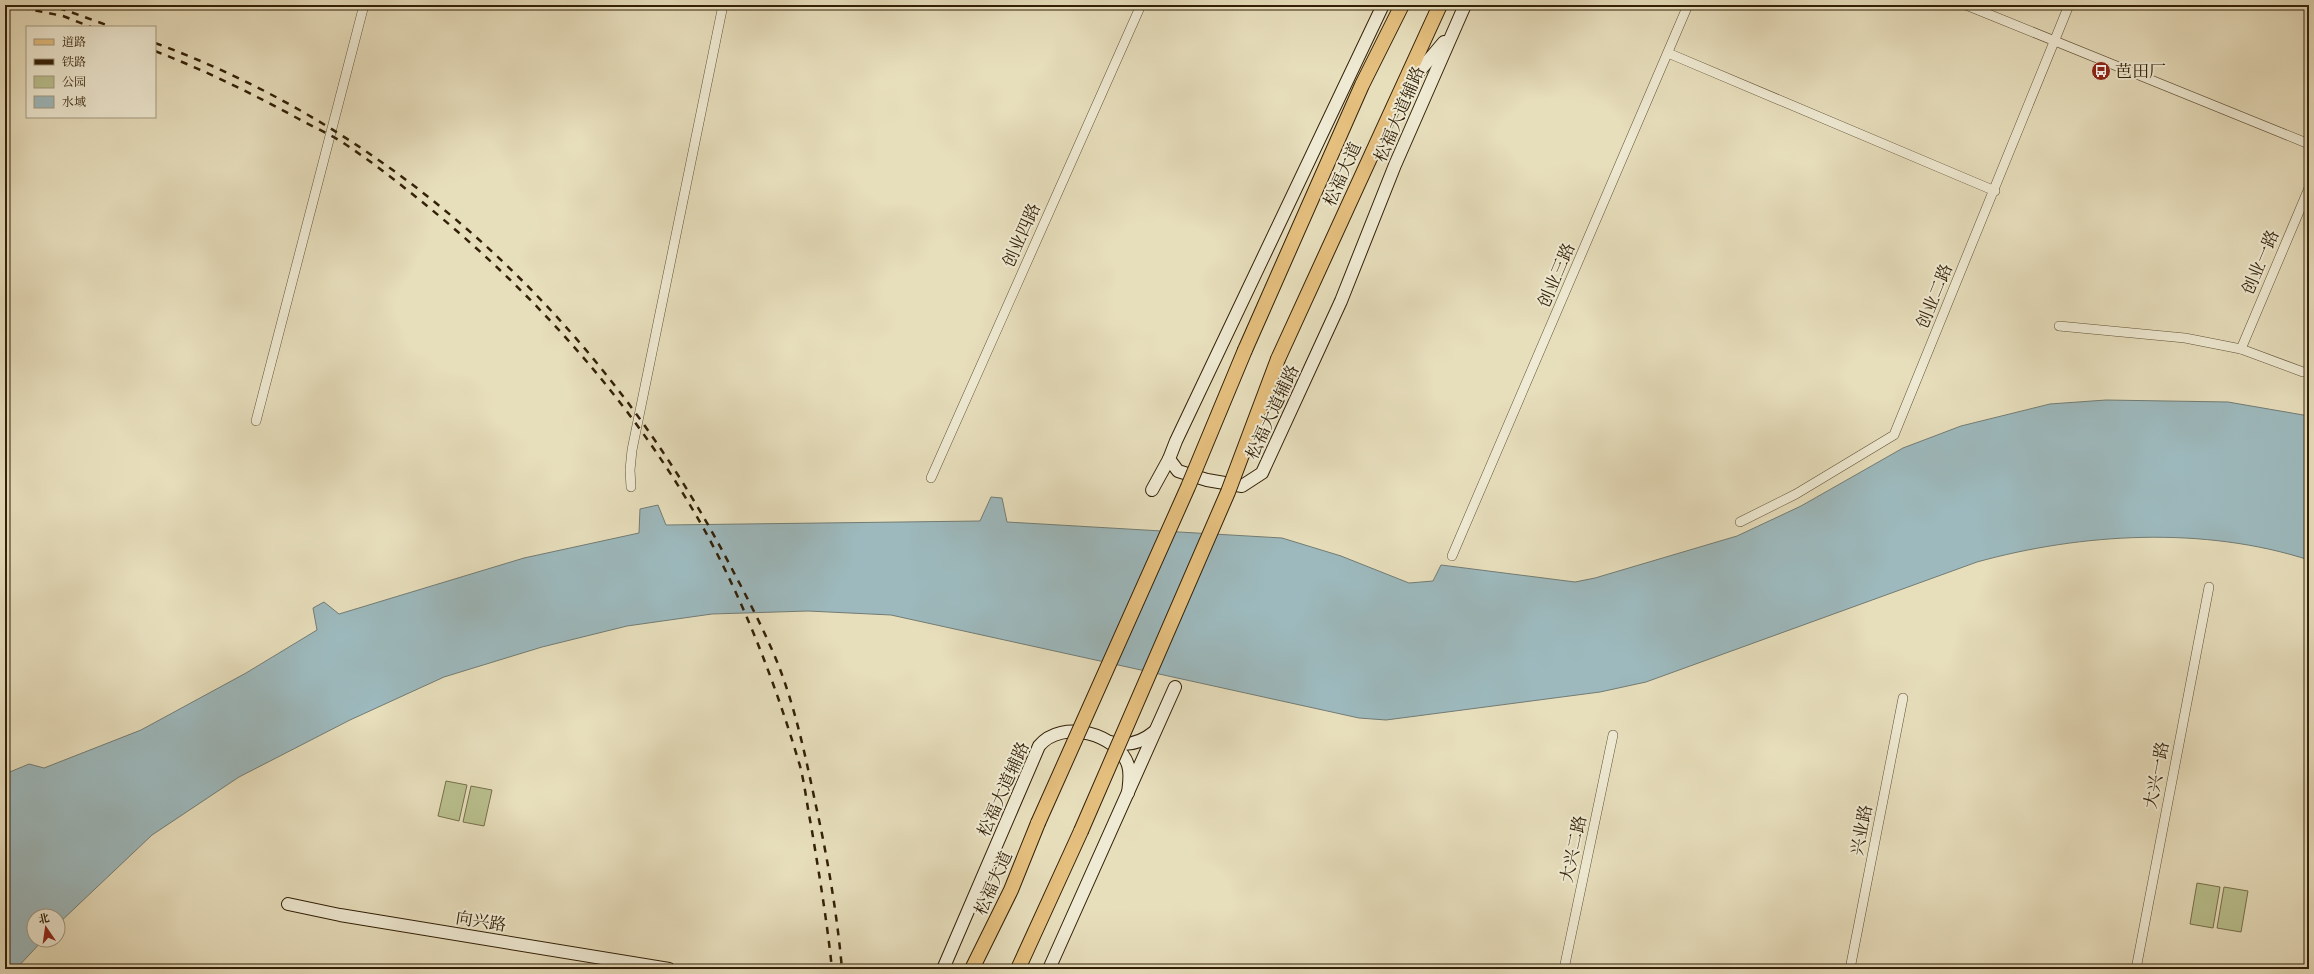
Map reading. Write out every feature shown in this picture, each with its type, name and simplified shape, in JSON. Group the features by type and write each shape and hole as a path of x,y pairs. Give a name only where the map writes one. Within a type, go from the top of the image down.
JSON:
{"main road":[{"name":"松福大道","path":"967,969 975,963 1011,890 1038,823 1188,487 1245,350 1362,85 1402,5"},
{"name":"松福大道","path":"1022,966 1228,492 1278,359 1397,96 1440,5"},
{"name":"松福大道辅路","path":"1169,459 1178,471 1207,480 1242,486 1262,473 1341,301 1452,32 1465,5"},
{"path":"1362,85 1381,8"},
{"path":"1152,490 1169,459 1176,441 1381,8"},
{"path":"1397,96 1452,32"},
{"name":"松福大道辅路","path":"1049,969 1175,687"},
{"name":"松福大道辅路","path":"943,969 1039,746 1045,739 1063,731 1074,731 1102,739 1122,754 1128,765 1128,793"},
{"path":"1102,739 1125,744 1146,738 1155,731"},
{"name":"向兴路","path":"288,904 340,915 669,969"}],"street":[{"path":"256,421 364,5"},
{"path":"631,487 632,450 723,5"},
{"name":"创业四路","path":"931,478 1141,5"},
{"name":"创业三路","path":"1452,556 1688,5"},
{"path":"1966,5 2054,42 2309,144"},
{"name":"创业二路","path":"1740,522 1796,494 1894,435 1995,191 2069,5"},
{"path":"1668,53 1995,191"},
{"name":"创业一路","path":"2241,349 2309,188"},
{"path":"2059,326 2185,338 2241,349 2303,372"},
{"name":"大兴一路","path":"2136,969 2208,587"},
{"name":"兴业路","path":"1850,969 1903,698"},
{"name":"大兴二路","path":"1564,969 1613,735"}],"green space":[{"path":"446,781 467,785 459,821 438,816"},
{"path":"471,786 492,790 484,826 463,822"},
{"path":"2197,883 2220,887 2213,928 2190,924"},
{"path":"2224,887 2248,891 2241,932 2217,928"}],"water":[{"path":"2106,400 2228,402 2309,416 2309,560 2269,549 2228,542 2185,538 2143,537 2101,540 2017,552 1977,562 1646,682 1600,692 1386,720 1359,718 891,615 808,611 712,614 627,626 542,647 444,677 350,720 239,777 152,835 66,916 66,908 26,908 26,948 36,948 16,969 5,969 5,774 29,764 44,768 141,730 246,673 317,630 313,608 324,602 339,614 524,558 639,533 640,509 658,505 666,525 980,521 991,497 1002,498 1007,522 1282,538 1341,556 1409,583 1433,581 1441,565 1575,582 1595,578 1737,536 1801,506 1903,448 1961,426 2050,404"}],"railway":[{"path":"8,5 63,16 88,26"},
{"path":"45,5 65,10 109,26"},
{"path":"156,43 247,82 334,131 416,188 493,252 563,324 627,401 683,484 733,571 762,628 778,664 800,735 820,826 835,907 842,969"},
{"path":"156,51 227,82 333,137 400,184 472,245 548,318 584,358 649,441 678,485 720,559 746,616 781,705 800,766 803,781 823,897 832,969"}],"place":[{"name":"芭田厂","path":"2101,71"}]}
